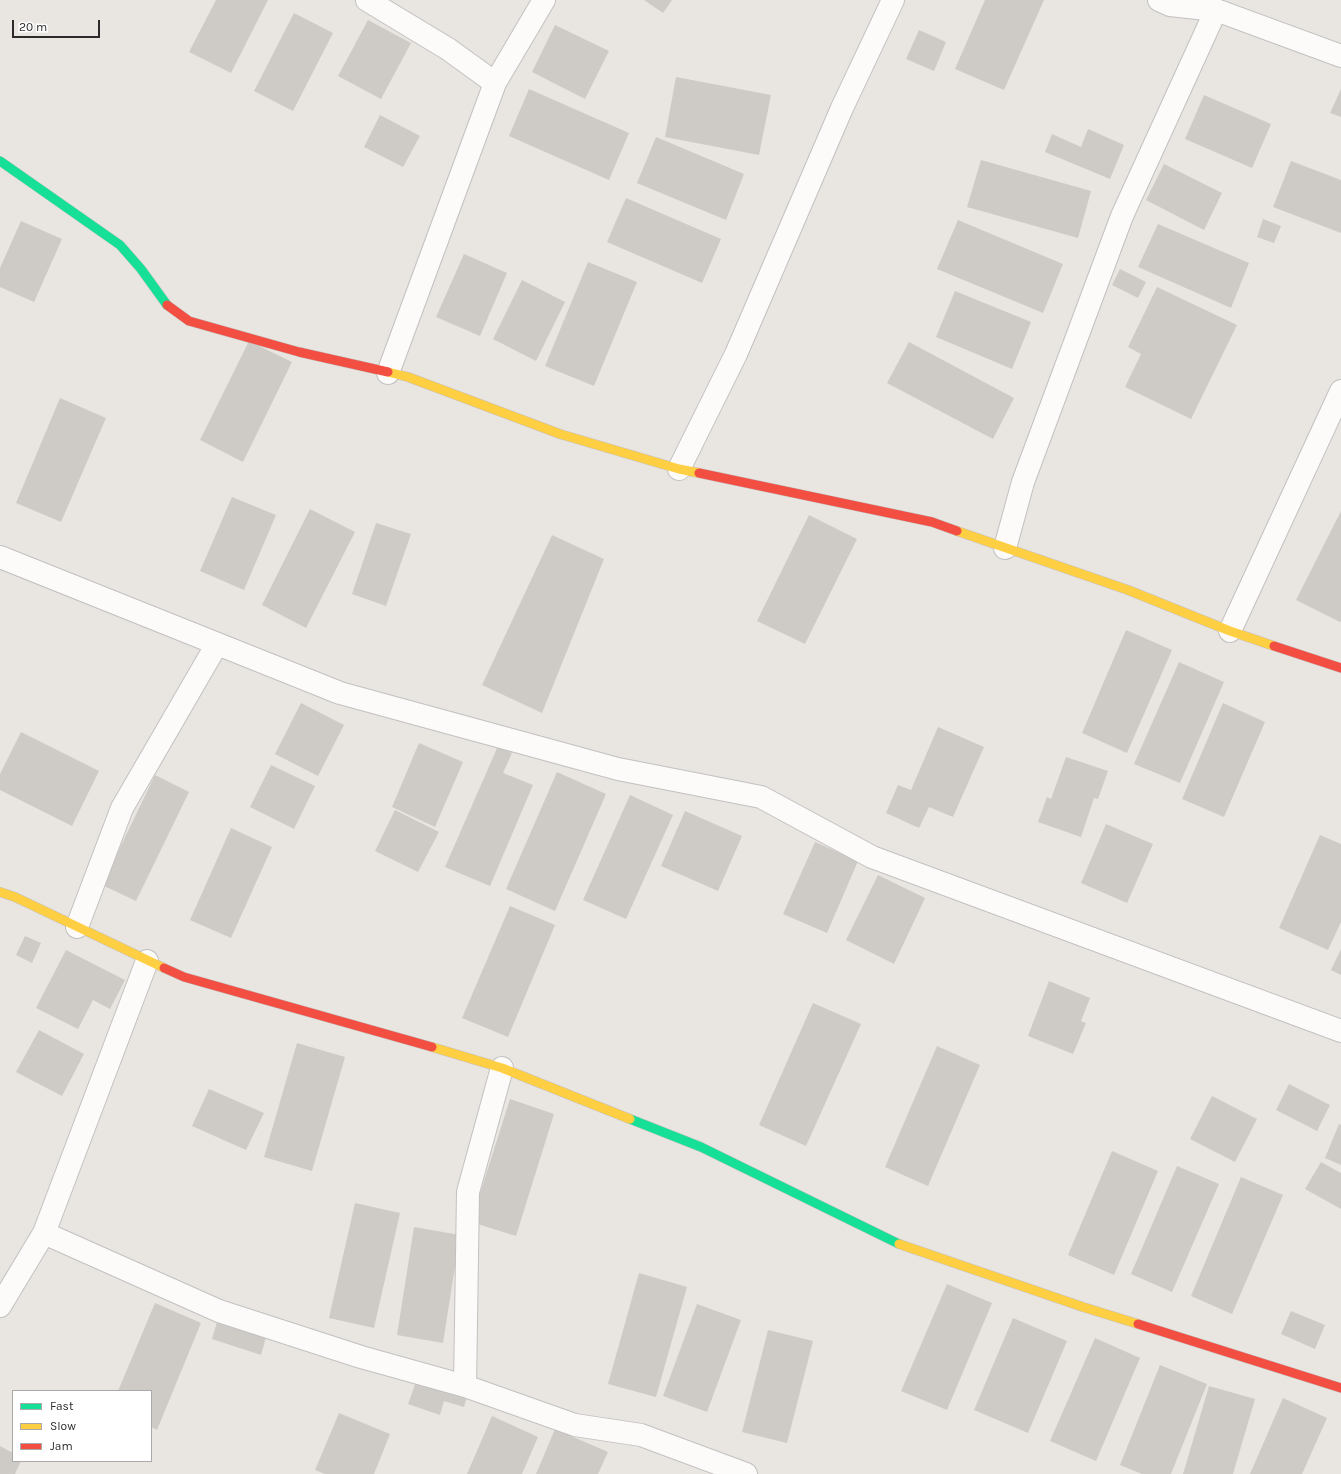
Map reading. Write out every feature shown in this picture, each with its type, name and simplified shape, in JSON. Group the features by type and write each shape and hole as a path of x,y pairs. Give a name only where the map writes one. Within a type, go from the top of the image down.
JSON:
{"street":[{"path":"367,0 448,49 495,83"},
{"path":"388,373 495,83 544,0"},
{"path":"679,469 736,354 842,108 893,0"},
{"path":"1159,0 1170,5 1216,10 1341,56"},
{"path":"1005,548 1023,482 1122,216 1216,10"},
{"path":"0,161 120,245 141,269 167,305 189,321 299,352 408,377 560,434 679,469 932,522 1128,590 1230,632 1341,668"},
{"path":"1230,632 1341,391"},
{"path":"0,557 340,693 618,769 761,797 872,857 1341,1031"},
{"path":"77,927 122,808 217,644"},
{"path":"0,892 15,897 147,961 184,977 360,1026 502,1068 701,1147 900,1245 1083,1307 1341,1388"},
{"path":"0,1306 44,1234 147,961"},
{"path":"465,1386 468,1192 502,1068"},
{"path":"44,1234 219,1310 361,1357 465,1386 575,1425 641,1435 746,1474"}],"building":[{"path":"216,0 268,0 231,73 189,52"},
{"path":"644,0 672,0 663,13"},
{"path":"985,0 1044,0 1004,90 955,69"},
{"path":"294,13 333,33 293,111 254,91"},
{"path":"368,20 411,43 381,99 338,76"},
{"path":"555,25 609,51 585,99 532,72"},
{"path":"919,30 946,42 934,71 906,59"},
{"path":"676,77 771,95 759,155 665,137"},
{"path":"529,89 629,133 609,180 509,136"},
{"path":"1341,89 1341,117 1330,113"},
{"path":"1204,95 1271,124 1252,168 1185,139"},
{"path":"380,115 420,136 403,167 364,147"},
{"path":"1088,129 1124,145 1110,179 1045,152 1052,134 1081,147"},
{"path":"656,137 744,174 726,220 637,183"},
{"path":"981,160 1091,191 1078,238 967,207"},
{"path":"1291,161 1341,180 1341,233 1273,207"},
{"path":"1164,164 1222,193 1204,230 1146,200"},
{"path":"626,198 721,239 702,283 607,242"},
{"path":"1263,219 1281,226 1274,243 1257,237"},
{"path":"958,220 1063,264 1043,313 937,269"},
{"path":"21,221 62,239 34,302 0,287 0,268"},
{"path":"1158,224 1249,263 1231,308 1138,267"},
{"path":"464,254 507,273 480,336 436,317"},
{"path":"588,262 637,282 594,386 545,366"},
{"path":"1120,269 1146,282 1138,298 1112,285"},
{"path":"522,280 565,302 536,361 493,339"},
{"path":"1157,287 1237,325 1191,419 1125,387 1141,354 1128,347"},
{"path":"955,291 1031,322 1012,369 936,337"},
{"path":"249,341 292,362 243,462 200,440"},
{"path":"909,342 1014,398 993,439 887,383"},
{"path":"60,398 106,418 61,522 16,503"},
{"path":"232,497 276,515 244,590 200,571"},
{"path":"310,509 355,532 306,628 262,605"},
{"path":"1341,511 1341,621 1340,622 1296,600"},
{"path":"809,515 857,539 805,644 757,621"},
{"path":"376,523 411,534 386,606 352,594"},
{"path":"552,535 604,559 542,713 482,685"},
{"path":"1126,630 1172,650 1127,753 1082,733"},
{"path":"1179,662 1224,682 1180,783 1134,764"},
{"path":"301,703 344,725 318,776 275,754"},
{"path":"1223,703 1265,722 1224,817 1182,799"},
{"path":"938,727 984,747 953,817 929,807 919,828 886,813 898,785 911,790"},
{"path":"21,732 99,771 72,826 0,790 0,774"},
{"path":"419,743 463,762 435,827 392,807"},
{"path":"498,746 512,753 503,773 533,785 490,886 445,867"},
{"path":"1066,757 1108,771 1098,799 1094,798 1081,837 1038,822 1047,797 1051,799"},
{"path":"271,765 315,786 294,829 250,807"},
{"path":"557,772 606,794 555,911 506,889"},
{"path":"155,775 189,792 136,901 102,885"},
{"path":"630,795 673,815 626,919 583,900"},
{"path":"395,810 439,832 418,872 375,851"},
{"path":"685,811 742,836 718,891 661,866"},
{"path":"1106,824 1153,844 1127,903 1081,883"},
{"path":"231,828 272,847 231,938 190,920"},
{"path":"1320,835 1341,844 1341,922 1328,950 1279,928"},
{"path":"815,842 858,861 827,933 783,914"},
{"path":"878,875 925,898 894,964 846,940"},
{"path":"510,906 555,925 508,1037 462,1018"},
{"path":"25,936 41,943 32,963 16,955"},
{"path":"1341,949 1341,975 1331,970"},
{"path":"66,950 125,980 110,1009 93,1000 78,1029 36,1008"},
{"path":"1049,981 1090,998 1081,1021 1086,1023 1073,1054 1028,1036"},
{"path":"813,1003 861,1024 806,1146 759,1125"},
{"path":"39,1030 84,1054 62,1096 16,1072"},
{"path":"297,1043 345,1057 312,1171 264,1157"},
{"path":"937,1046 980,1065 928,1186 885,1167"},
{"path":"1289,1084 1330,1105 1317,1131 1276,1110"},
{"path":"209,1089 264,1113 246,1150 192,1126"},
{"path":"1212,1096 1257,1119 1235,1162 1190,1139"},
{"path":"510,1099 554,1114 516,1236 471,1222"},
{"path":"1339,1124 1341,1125 1341,1165 1325,1158"},
{"path":"1112,1151 1158,1171 1114,1275 1068,1255"},
{"path":"1321,1162 1341,1173 1341,1209 1305,1189"},
{"path":"1177,1166 1219,1184 1172,1292 1131,1274"},
{"path":"1241,1177 1283,1195 1232,1314 1191,1296"},
{"path":"355,1203 400,1213 374,1328 329,1318"},
{"path":"414,1227 460,1235 443,1343 397,1335"},
{"path":"639,1273 687,1287 656,1397 608,1384"},
{"path":"947,1284 992,1303 947,1410 901,1391"},
{"path":"155,1303 201,1323 157,1430 152,1428 152,1390 118,1390"},
{"path":"697,1304 741,1320 707,1412 663,1396"},
{"path":"1291,1311 1325,1325 1315,1349 1281,1334"},
{"path":"219,1315 268,1330 261,1355 212,1339"},
{"path":"1013,1318 1067,1341 1028,1433 974,1410"},
{"path":"768,1330 813,1341 787,1443 742,1432"},
{"path":"1095,1338 1140,1358 1096,1461 1050,1441"},
{"path":"1160,1365 1207,1384 1171,1474 1142,1474 1120,1465"},
{"path":"418,1376 468,1393 464,1407 444,1401 440,1415 408,1404"},
{"path":"1209,1386 1255,1399 1233,1474 1183,1474"},
{"path":"1283,1398 1327,1418 1302,1474 1250,1474"},
{"path":"339,1413 390,1434 374,1474 325,1474 315,1470"},
{"path":"492,1416 538,1437 522,1474 467,1474"},
{"path":"555,1429 608,1452 598,1474 536,1474"},
{"path":"0,1446 12,1452 12,1462 21,1462 15,1474 0,1474"}],"traffic: fast":[{"path":"0,161 120,245 141,269 167,305"},
{"path":"630,1119 701,1147 899,1244"}],"traffic: slow":[{"path":"388,372 408,377 560,434 679,469 699,473"},
{"path":"957,531 1128,590 1230,631 1274,646"},
{"path":"0,892 15,897 164,968"},
{"path":"432,1047 502,1068 630,1119"},
{"path":"899,1244 1083,1307 1138,1324"}],"traffic: jam":[{"path":"167,305 189,321 299,352 388,372"},
{"path":"699,473 932,522 957,531"},
{"path":"1274,646 1341,668"},
{"path":"164,968 184,977 432,1047"},
{"path":"1138,1324 1341,1388"}]}
